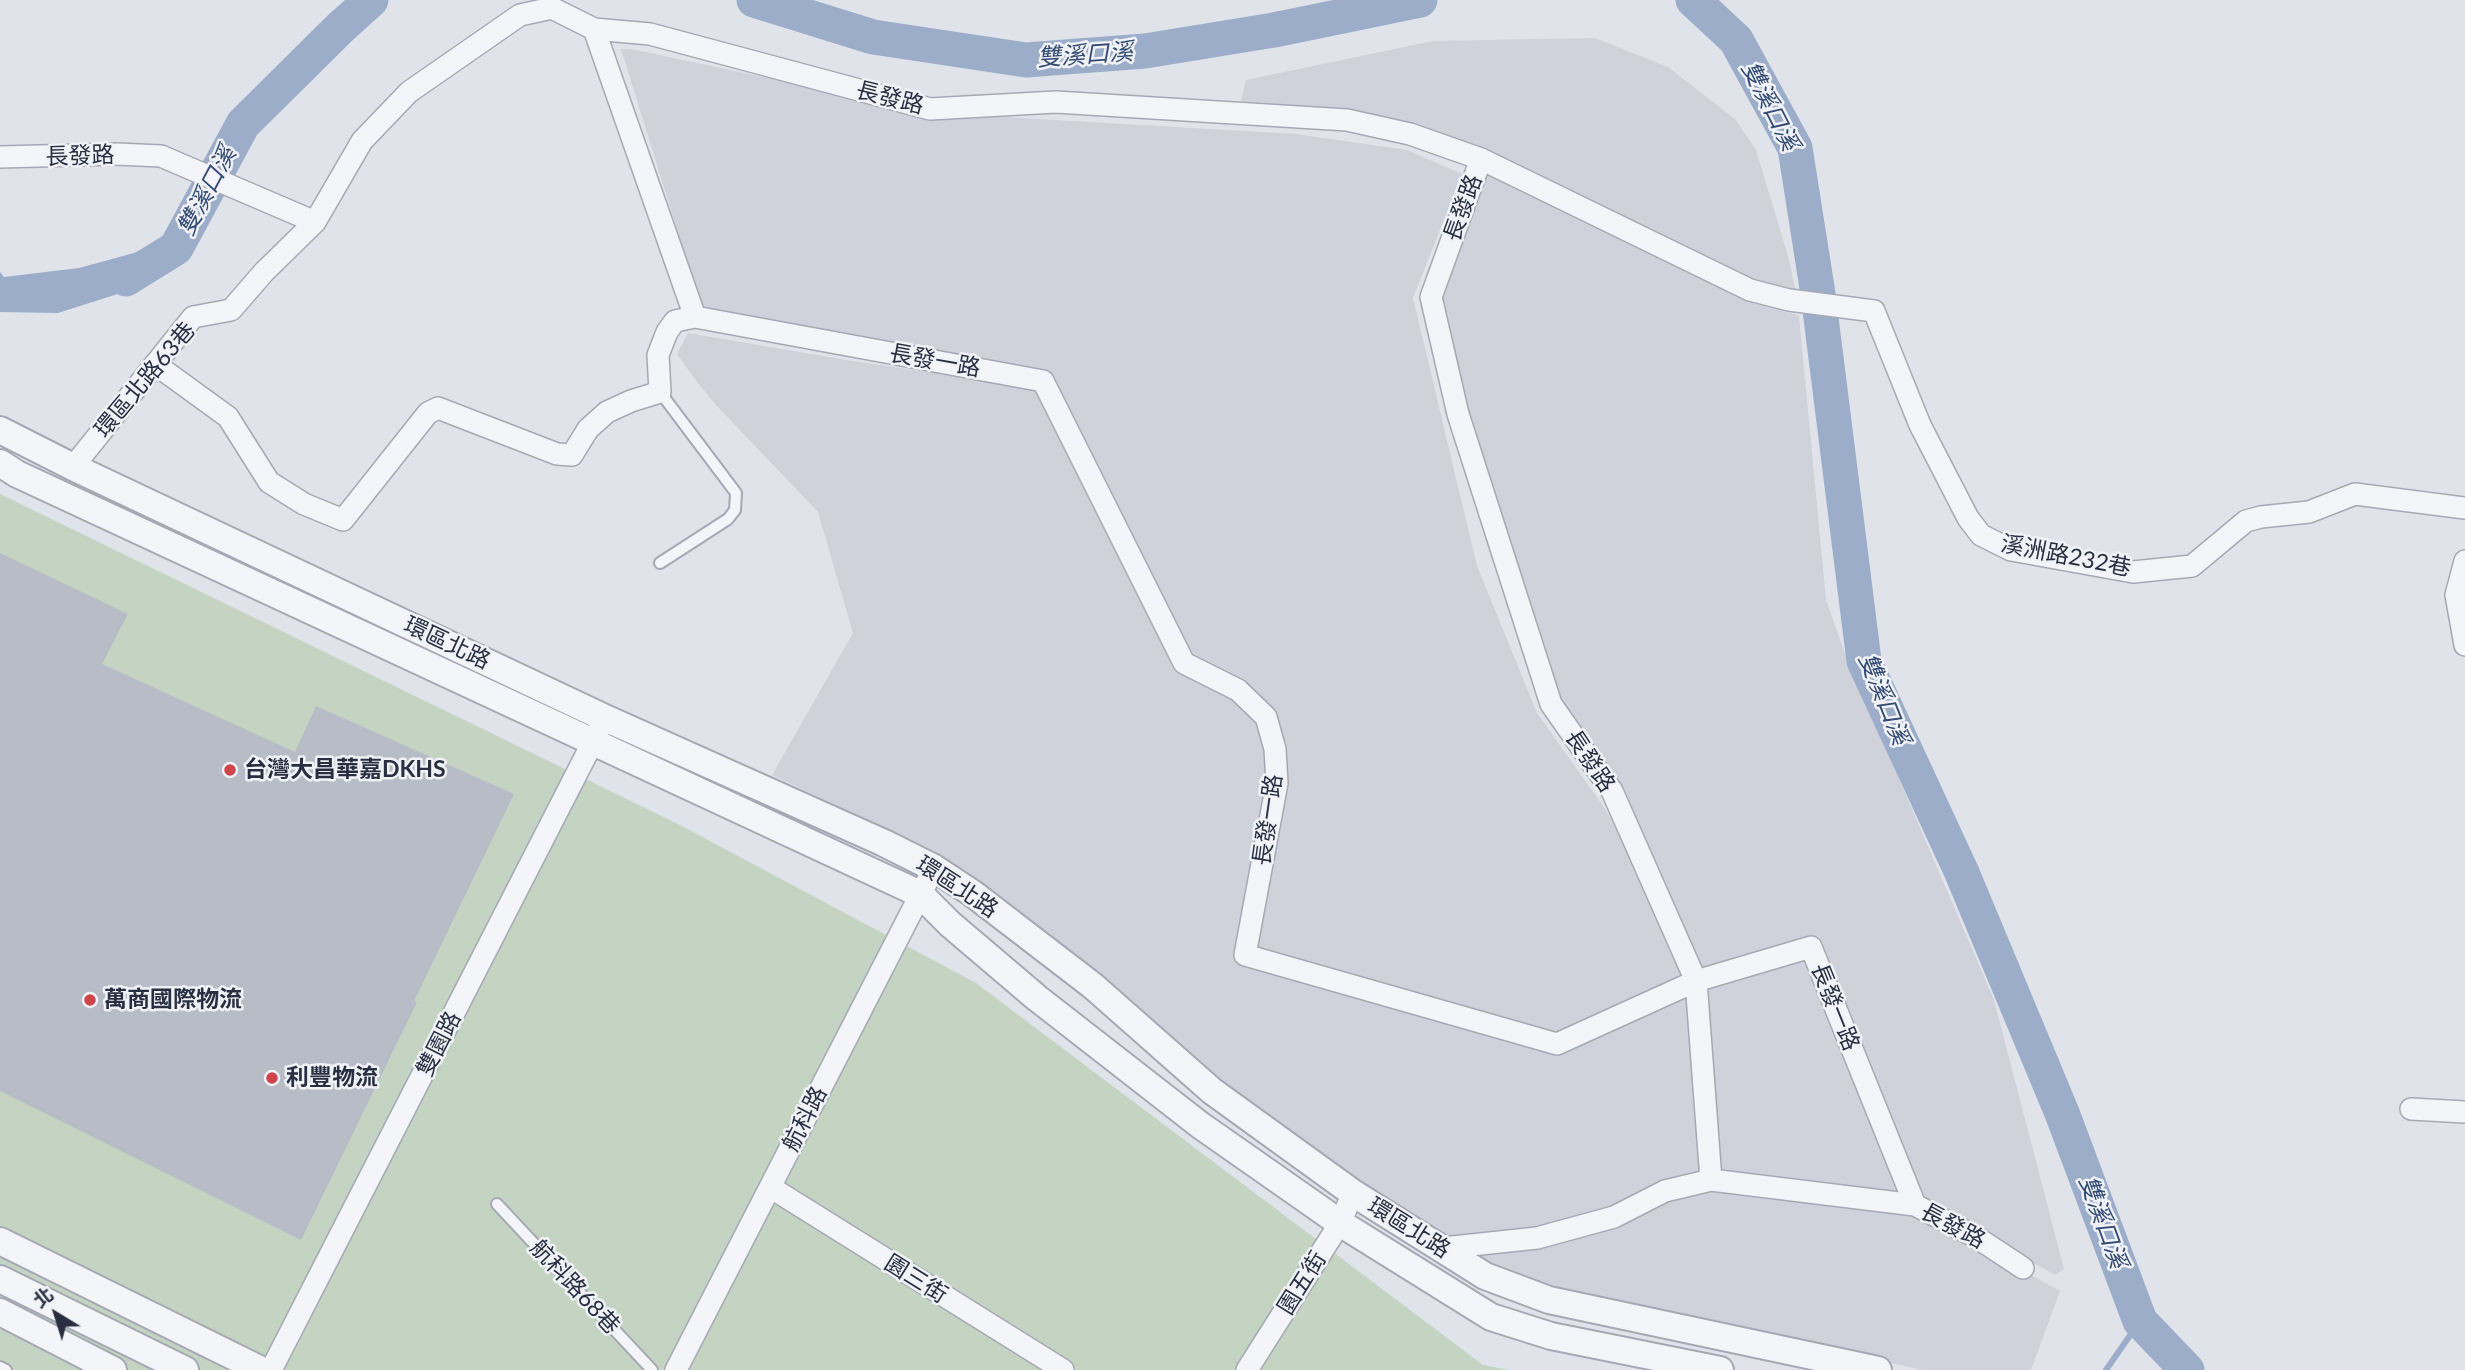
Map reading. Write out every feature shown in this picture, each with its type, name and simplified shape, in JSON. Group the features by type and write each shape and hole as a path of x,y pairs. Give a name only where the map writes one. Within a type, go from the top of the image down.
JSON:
{"street":[{"name":"長發路","path":"0,157 117,154 161,156 315,222 362,141 409,92 520,15 552,8 594,29 650,34 930,109 1056,102 1347,120 1410,134 1481,159 1431,297 1458,414 1551,704 1612,791 1696,981 1711,1180 1915,1205 1976,1237 2024,1268"},
{"path":"155,364 228,417 269,482 304,504 342,520 428,413 438,408 557,454 572,455 589,429 607,412 660,392 658,355 667,332 675,321 695,317 594,29"},
{"name":"溪洲路232巷","path":"1481,159 1750,290 1789,300 1874,311 1920,425 1968,518 1981,535 2011,550 2133,572 2192,566 2246,521 2309,512 2355,494 2465,508"},
{"name":"環區北路63巷","path":"74,467 193,317 231,310 264,272 315,222"},
{"name":"長發一路","path":"695,317 1043,381 1184,663 1238,690 1266,717 1275,749 1277,783 1245,955 1557,1044 1696,981 1811,947 1915,1205"},
{"name":"環區北路","path":"0,430 605,718 934,868 972,893 1093,986 1212,1091 1353,1193 1485,1276 1549,1300 1878,1370"},
{"name":"環區北路","path":"0,463 17,474 593,744 920,894 950,924 1037,998 1200,1125 1340,1223 1490,1317 1551,1336 1720,1370"},
{"path":"2465,561 2456,596 2465,645"},
{"name":"雙園路","path":"271,1370 605,718"},
{"name":"航科路","path":"676,1370 934,868"},
{"path":"2411,1109 2465,1112"},
{"path":"1443,1248 1537,1238 1614,1217 1665,1191 1711,1180"},
{"name":"園三街","path":"770,1187 1063,1370"},
{"name":"園五街","path":"1247,1370 1340,1223 1353,1193"},
{"path":"0,1241 261,1370"},
{"path":"0,1279 185,1370"},
{"path":"0,1312 113,1370"}],"lane":[{"path":"660,392 736,493 735,510 728,519 660,563"},
{"name":"航科路68巷","path":"498,1204 652,1370"},
{"path":"0,1367 6,1370"}],"shaded area":[{"path":"1595,38 1668,67 1735,119 1756,150 1788,256 1796,293 1758,283 1641,229 1556,183 1476,147 1403,122 1263,103 1250,105 1241,100 1246,80 1433,41"},
{"path":"621,49 933,113 1296,134 1407,150 1462,174 1413,298 1477,566 1537,713 1608,813 1689,979 1556,1033 1257,947 1286,789 1248,686 1190,654 1045,371 702,310"},
{"path":"1487,171 1745,299 1799,316 1826,600 1844,651 1994,1000 2064,1269 2055,1275 1919,1200 1813,938 1700,974 1558,695 1472,427 1441,300"},
{"path":"688,333 1037,388 1171,661 1235,700 1258,724 1264,747 1268,785 1235,957 1558,1048 1693,988 1707,1177 1538,1235 1444,1241 1213,1078 1068,956 934,851 772,775 853,633 818,512 697,382 677,354"},
{"path":"1808,952 1908,1199 1715,1176 1696,984"},
{"path":"1712,1185 1914,1210 2060,1291 2031,1370 1923,1370 1559,1293 1466,1255 1665,1191"}],"green space":[{"path":"0,494 680,825 976,983 1483,1365 1509,1370 0,1370"}],"water":[{"name":"雙溪口溪","path":"164,239 169,265 124,292 58,313 0,312 0,272 4,277 79,268 134,253"}],"building":[{"path":"0,553 128,614 102,664 295,752 316,706 514,794 414,1001 417,1002 301,1240 0,1091"}],"waterway":[{"name":"雙溪口溪","path":"126,279 176,248 243,124 371,0"},
{"name":"雙溪口溪","path":"754,0 873,37 1026,60 1145,51 1274,30 1420,0"},
{"name":"雙溪口溪","path":"1693,0 1736,40 1795,148 1818,294 1864,661 1962,873 2062,1113 2140,1321 2187,1370"},
{"path":"2106,1370 2140,1321"}],"place":[{"name":"台灣大昌華嘉DKHS","path":"230,770"},
{"name":"萬商國際物流","path":"90,1000"},
{"name":"利豐物流","path":"272,1078"}]}
